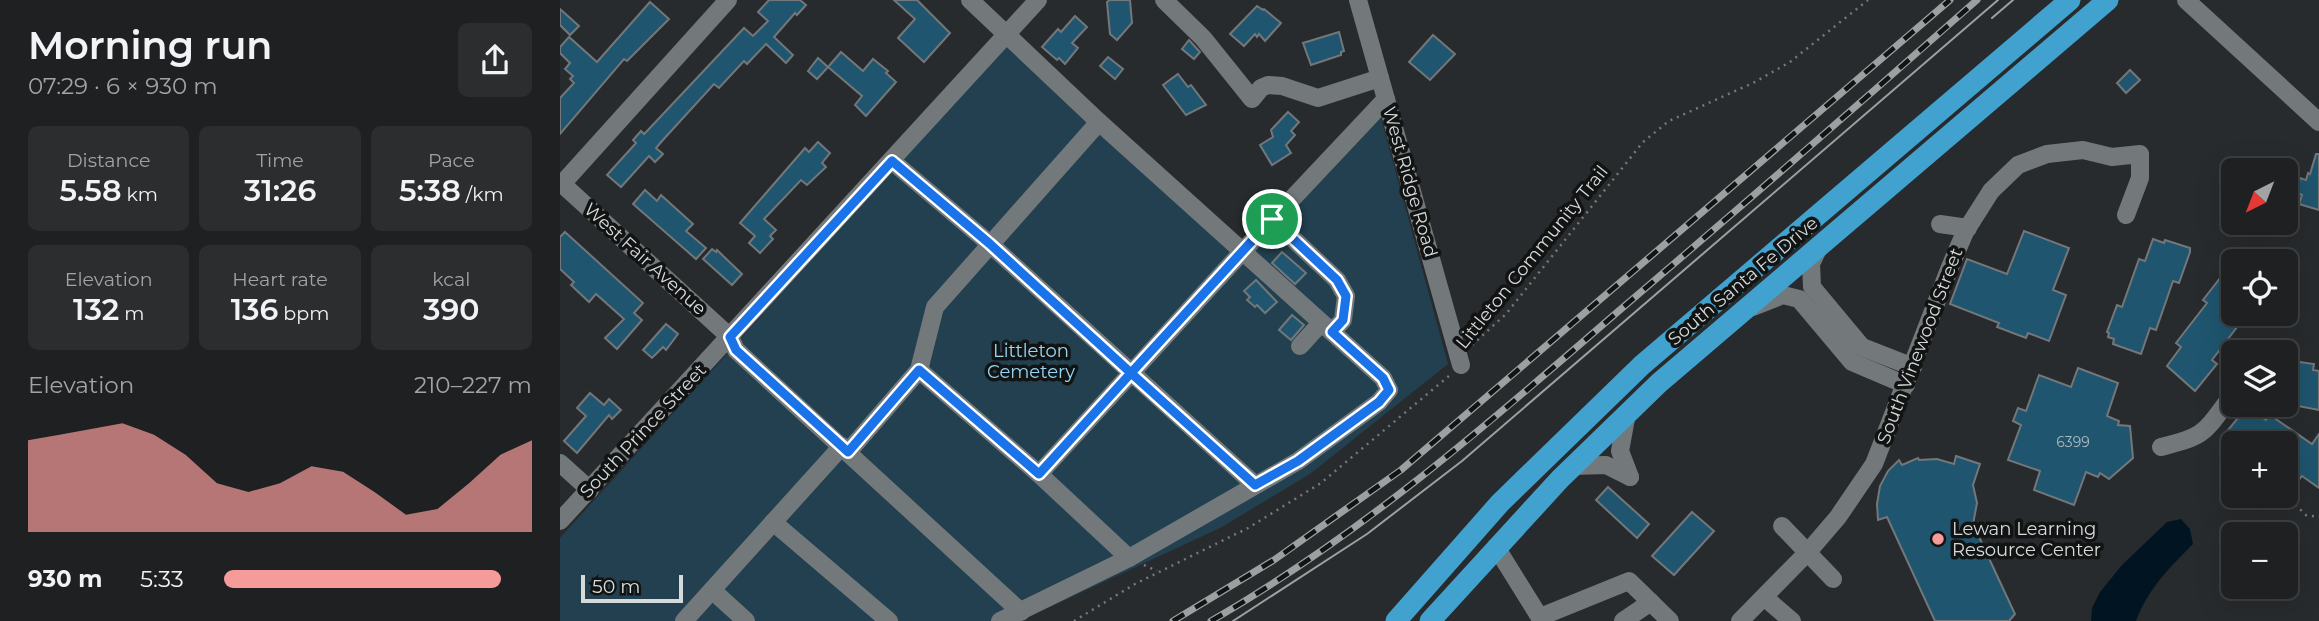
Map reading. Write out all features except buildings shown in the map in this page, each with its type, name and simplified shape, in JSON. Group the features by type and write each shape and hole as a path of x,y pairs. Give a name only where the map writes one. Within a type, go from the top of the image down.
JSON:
{"highway":[{"name":"South Santa Fe Drive","path":"1396,621 1500,503 1642,365 2070,0"},
{"name":"South Santa Fe Drive","path":"1430,621 1572,466 1627,413 1740,312 2108,0"}],"street":[{"path":"561,183 728,0"},
{"path":"970,0 1099,122 1383,378 1389,390 1379,402 1298,461 1129,558 1000,621"},
{"name":"South Prince Street","path":"560,521 1038,0"},
{"path":"1164,0 1203,38 1252,99 1261,88 1268,85 1282,86 1318,98 1380,78"},
{"name":"West Ridge Road","path":"1358,0 1461,365"},
{"path":"2186,0 2319,122"},
{"path":"1039,474 1272,219 1386,99"},
{"path":"684,621 919,370 935,307 1099,122"},
{"name":"South Vinewood Street","path":"1740,621 1808,552 1838,517 1874,464 1950,268 1968,228 1991,191 2018,165 2047,154 2082,150 2112,157 2140,154 2140,178 2126,215"},
{"path":"892,161 990,244 1255,485"},
{"name":"West Fair Avenue","path":"561,183 730,337 736,350 1021,612"},
{"path":"1272,219 1337,280 1346,296 1343,320 1300,346"},
{"path":"1940,224 1968,228"},
{"path":"1821,243 1811,264 1812,287 1862,347 1913,367"},
{"path":"1740,312 1783,295 1798,299 1852,362 1906,384"},
{"path":"919,370 1039,474 1129,558"},
{"path":"2161,447 2191,440 2204,433 2221,410"},
{"path":"1572,466 1606,465 1630,477 1620,451 1627,413"},
{"path":"560,463 590,490"},
{"path":"774,522 889,621"},
{"path":"1782,526 1833,579"},
{"path":"1496,547 1541,619 1629,581 1670,621"},
{"path":"712,590 746,621"},
{"path":"1764,597 1791,621"},
{"path":"1623,621 1651,602"}],"path":[{"name":"Littleton Community Trail","path":"1074,621 1135,584 1248,527 1321,483 1461,365 1471,346 1506,314 1643,142 1669,121 1755,82 1790,62 1868,0"},
{"path":"2298,507 2306,515 2319,517"}],"green space":[{"name":"Littleton Cemetery","path":"1014,37 1245,243 1377,104 1448,364 1310,474 1220,528 1020,621 560,621 560,538"}],"shaded area":[{"path":"2181,519 2190,529 2193,544 2153,589 2136,621 2091,621 2092,608 2100,592 2122,565 2167,522"}],"tram line":[{"path":"1233,621 1367,534 1462,461 1998,0"},
{"path":"1992,18 2013,0"}],"railway":[{"path":"1173,621 1274,560 1401,470 1950,0"},
{"path":"1211,621 1318,553 1420,478 1518,398 1977,0"}],"place":[{"name":"Lewan Learning Resource Center","path":"1938,539"}],"route":[{"path":"1272,219 1131,373 990,244 892,161 730,337 736,350 848,452 919,370 1039,474 1131,373 1255,485 1298,461 1379,402 1389,390 1383,378 1332,332 1343,320 1346,307 1346,296 1337,280 1272,219"}]}
